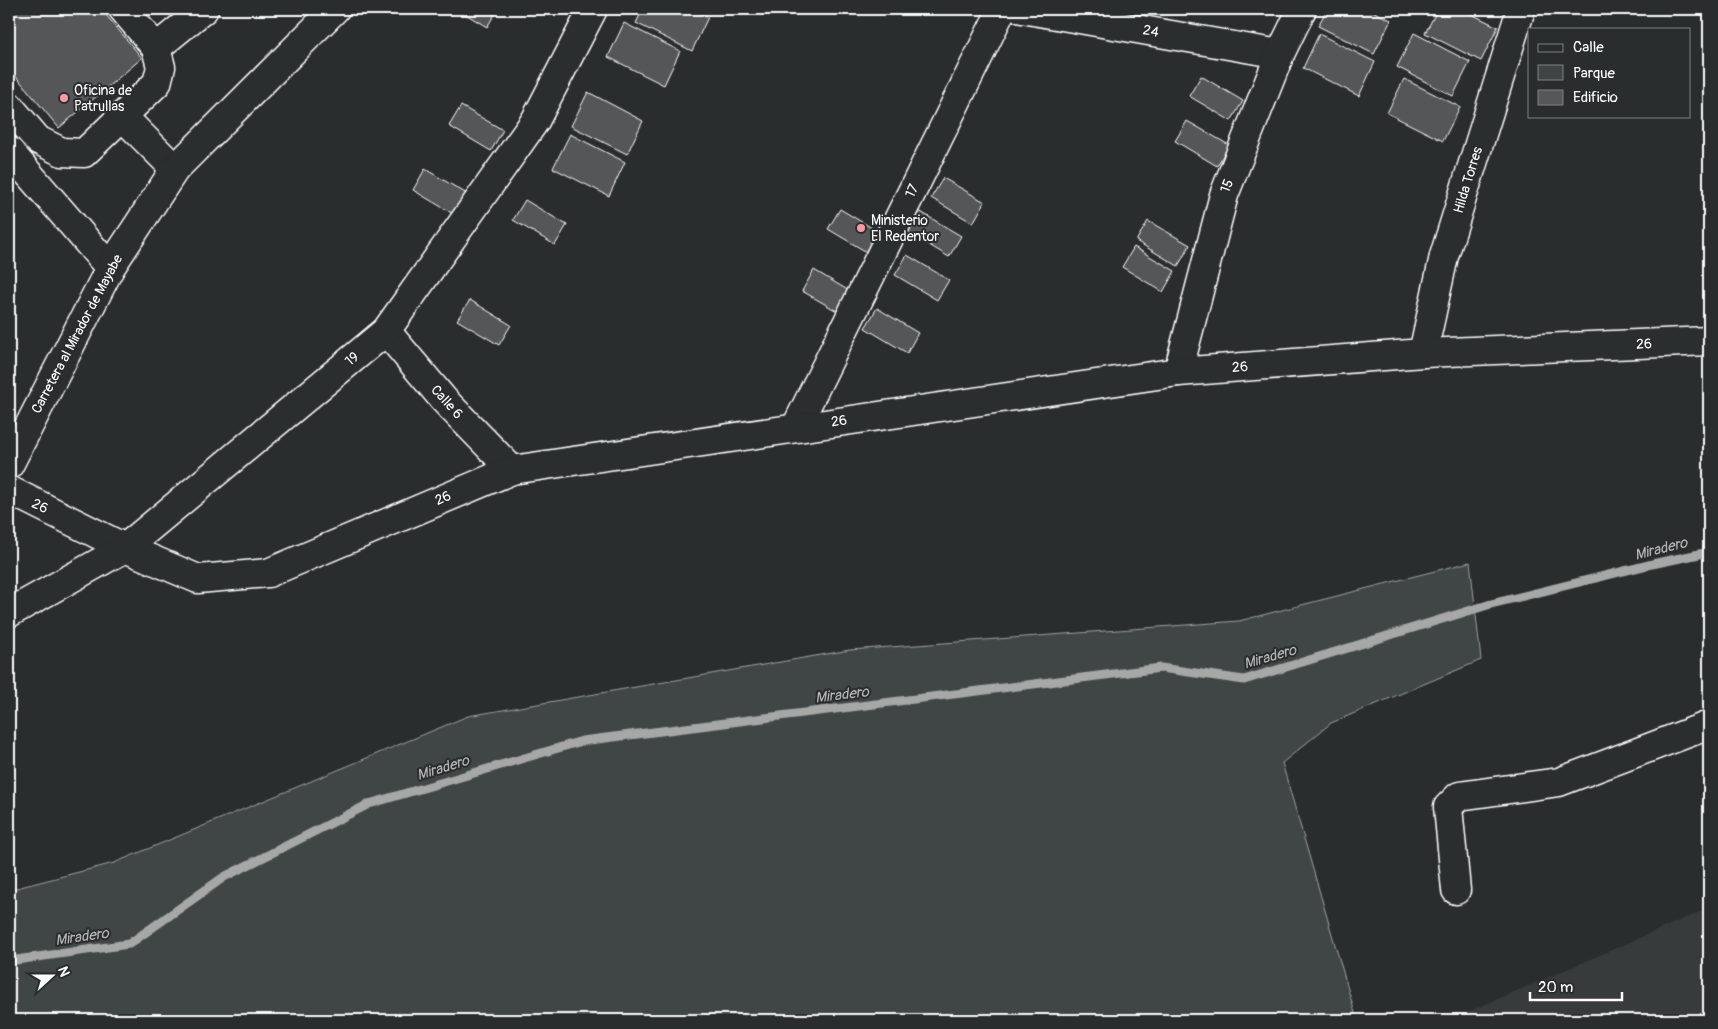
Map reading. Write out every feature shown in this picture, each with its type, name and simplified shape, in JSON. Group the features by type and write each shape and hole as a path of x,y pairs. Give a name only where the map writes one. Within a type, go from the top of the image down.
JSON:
{"street":[{"path":"9,106 38,140 62,152 84,153 157,83 161,67 156,48 123,9"},
{"path":"156,48 204,9"},
{"name":"Carretera al Mirador de Mayabe","path":"9,465 110,268 175,169 334,9"},
{"name":"19","path":"9,613 125,548 386,331 535,121 593,9"},
{"name":"17","path":"796,427 1002,9"},
{"name":"24","path":"1022,9 1280,54"},
{"name":"15","path":"1178,372 1224,195 1280,54 1302,9"},
{"name":"Hilda Torres","path":"1423,353 1444,256 1521,9"},
{"path":"122,116 175,169"},
{"path":"9,151 110,268"},
{"name":"Calle 6","path":"386,331 444,400 512,470"},
{"name":"26","path":"9,490 125,548 198,579 268,573 512,470 1178,372 1423,353 1709,341"},
{"path":"1456,890 1448,807 1460,796 1559,782 1709,725"}],"shaded area":[{"path":"1709,908 1709,1020 1449,1020"}],"green space":[{"path":"1470,562 1481,660 1331,723 1282,763 1357,1020 9,1020 9,890 114,863 468,716 850,650 1239,621"}],"building":[{"name":"Oficina de Patrullas","path":"9,9 101,9 142,58 59,128 9,68"},
{"path":"457,9 498,9 487,27"},
{"path":"643,9 692,9 708,17 692,51 636,23"},
{"path":"1327,9 1368,9 1391,20 1374,54 1318,26"},
{"path":"1438,9 1461,9 1498,27 1481,61 1425,33"},
{"path":"624,23 680,51 664,85 608,57"},
{"path":"1414,33 1470,62 1453,96 1397,67"},
{"path":"1319,34 1375,62 1359,96 1303,68"},
{"path":"1201,76 1243,101 1231,121 1189,96"},
{"path":"1404,79 1460,107 1443,141 1387,113"},
{"path":"588,92 643,121 627,154 571,126"},
{"path":"461,106 503,130 491,151 449,126"},
{"path":"1187,121 1229,145 1217,166 1175,141"},
{"path":"570,134 625,162 609,196 553,168"},
{"path":"425,169 467,194 455,215 413,190"},
{"path":"943,178 985,202 973,223 931,198"},
{"path":"525,200 567,225 555,245 513,220"},
{"path":"840,209 882,234 870,254 828,229"},
{"path":"919,211 961,236 949,257 908,232"},
{"path":"1148,221 1190,245 1178,266 1136,241"},
{"path":"1134,247 1175,271 1163,292 1122,267"},
{"path":"907,255 949,280 937,300 895,275"},
{"path":"814,270 856,295 844,315 802,291"},
{"path":"470,300 511,325 499,345 457,320"},
{"path":"877,308 918,333 907,353 865,328"}],"waterway":[{"name":"Miradero","path":"9,961 129,944 224,877 369,804 582,741 1161,668 1244,680 1491,604 1652,564 1709,552"}],"place":[{"name":"Oficina de Patrullas","path":"64,98"},
{"name":"Ministerio El Redentor","path":"861,228"}]}
